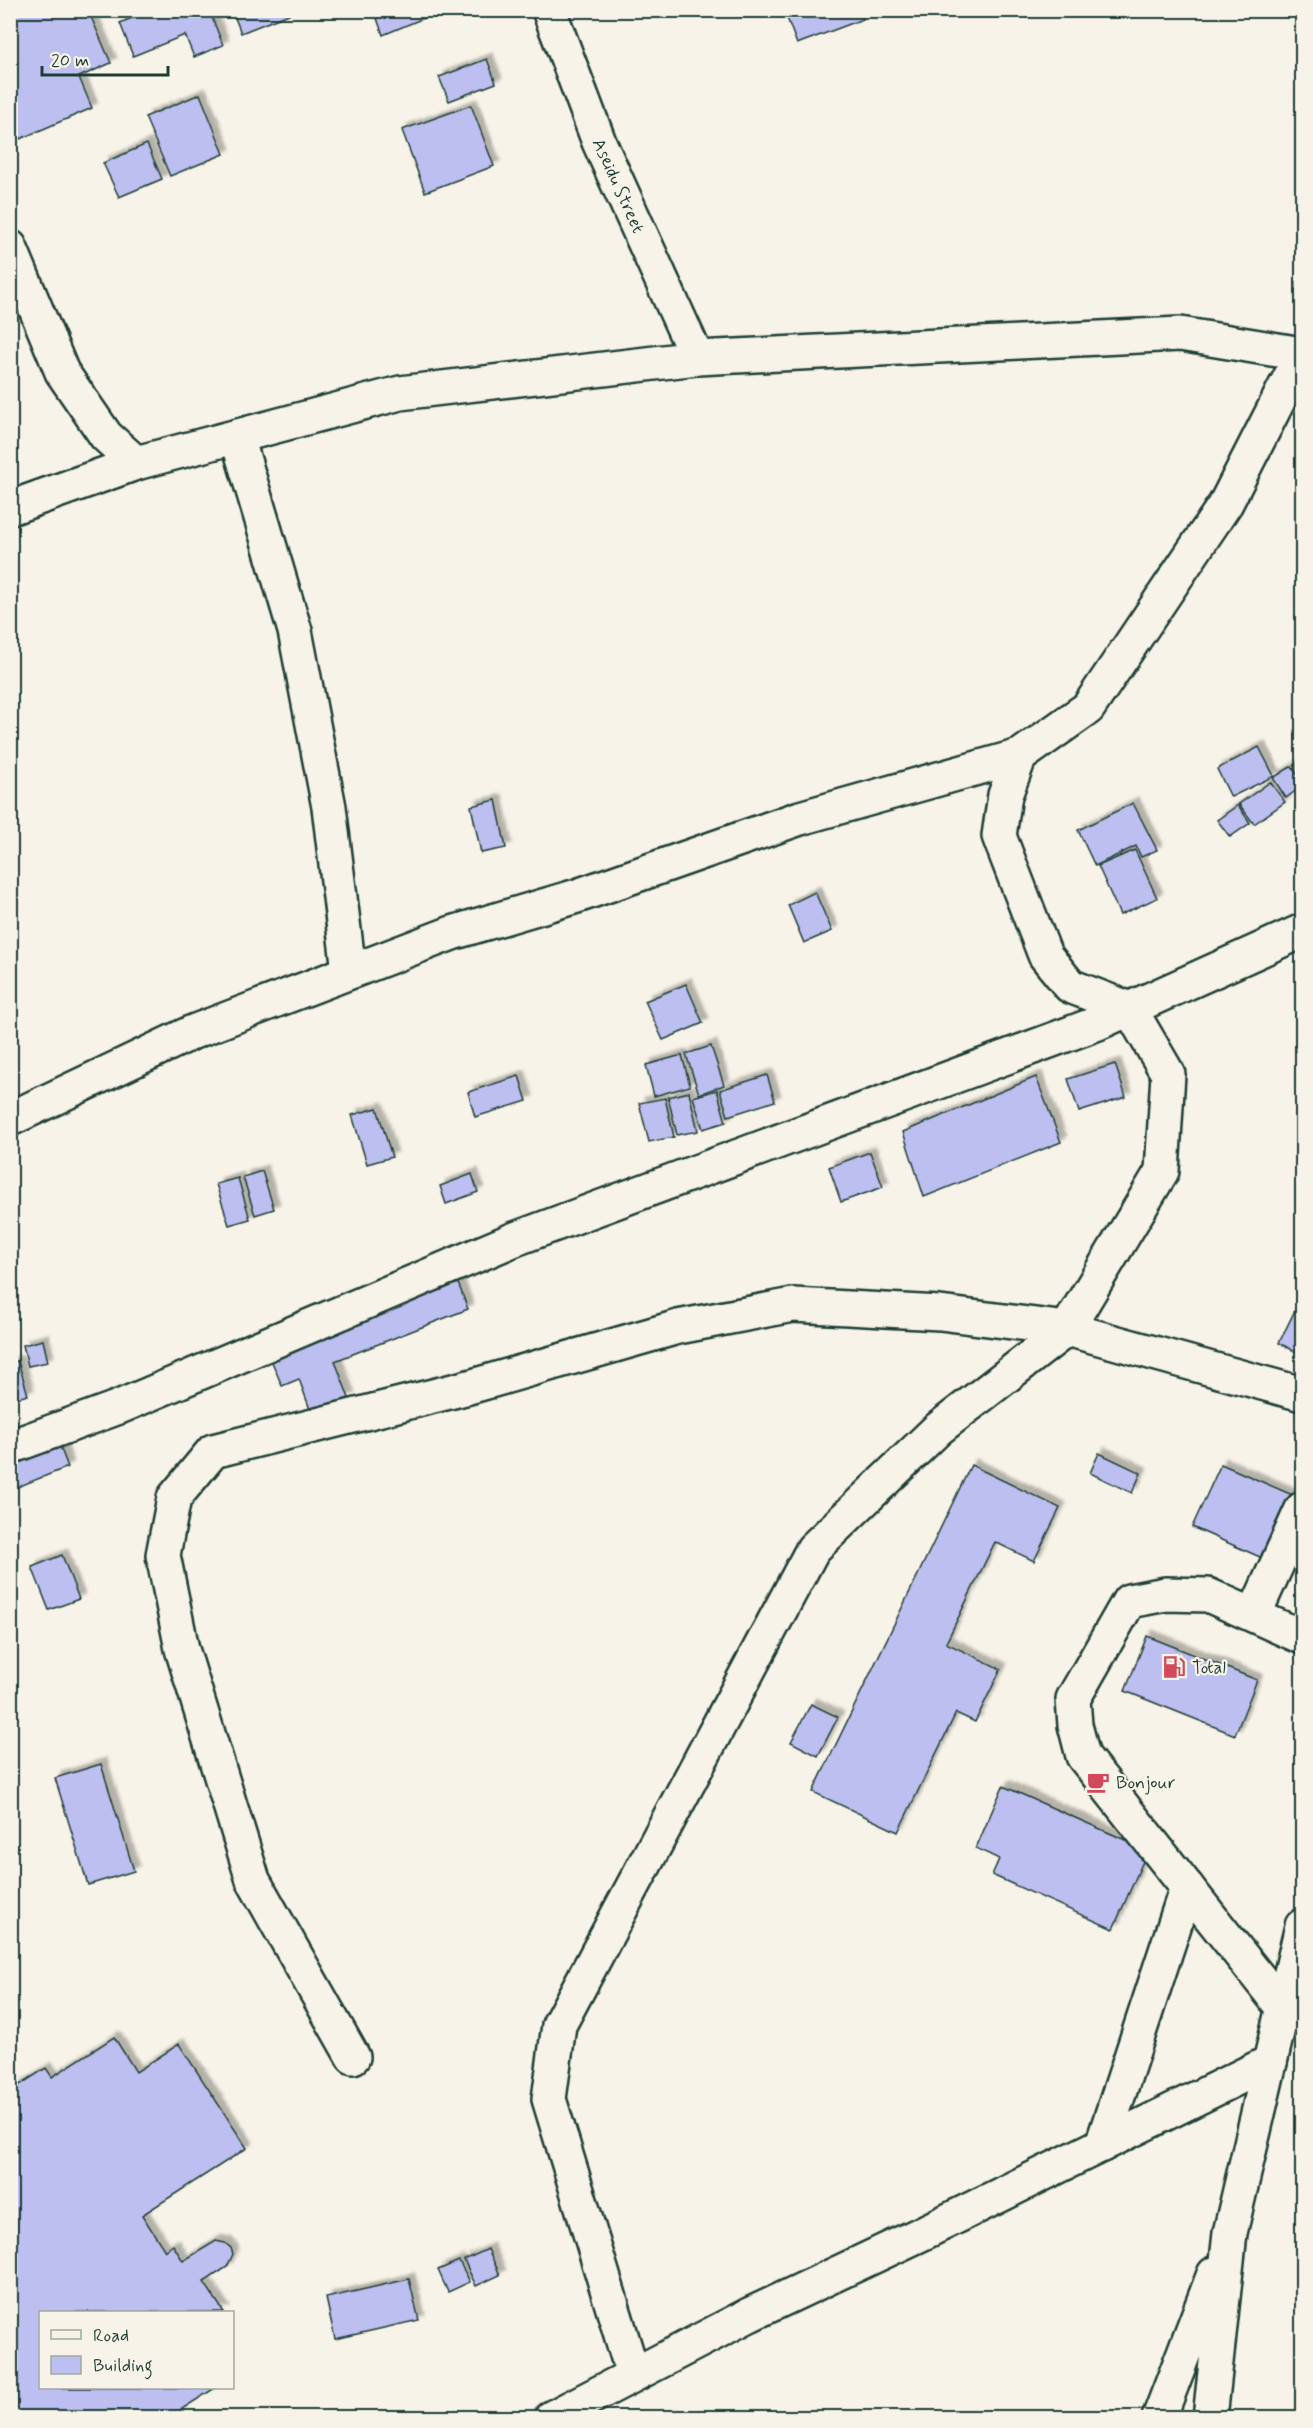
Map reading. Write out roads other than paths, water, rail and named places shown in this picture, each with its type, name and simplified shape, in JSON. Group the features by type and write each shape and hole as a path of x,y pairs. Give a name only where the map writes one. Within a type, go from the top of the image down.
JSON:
{"main road":[{"name":"Aseidu Street","path":"549,10 599,142 697,358"},
{"path":"10,247 62,372 106,436 136,463"},
{"path":"10,508 136,463 400,393 697,358 1180,334 1302,354 1226,503 1088,708 1020,756 800,818 577,896 452,933 193,1032 10,1119"},
{"path":"237,437 295,631 329,807 349,971"},
{"path":"633,2374 549,2099 559,2025 813,1549 938,1429 1067,1329 1162,1171 1168,1074 1130,1009 1070,986 1045,955 999,836 1005,795 1020,756"},
{"path":"10,1447 119,1407 515,1239 1043,1044 1130,1009 1302,932"},
{"path":"353,2057 253,1880 182,1649 163,1555 174,1498 213,1451 469,1387 678,1327 793,1305 940,1313 1067,1329 1302,1394"},
{"path":"1254,1615 1302,1509"},
{"path":"1282,2007 1083,1756 1075,1725 1073,1699 1129,1601 1167,1594 1208,1595 1302,1637"},
{"path":"1102,2145 1187,1887"},
{"path":"1210,2418 1230,2233 1302,1926"},
{"path":"551,2418 749,2315 1270,2062"},
{"path":"1159,2418 1230,2233"}],"place":[{"name":"Total","path":"1174,1667"},
{"name":"Bonjour","path":"1098,1782"}]}
